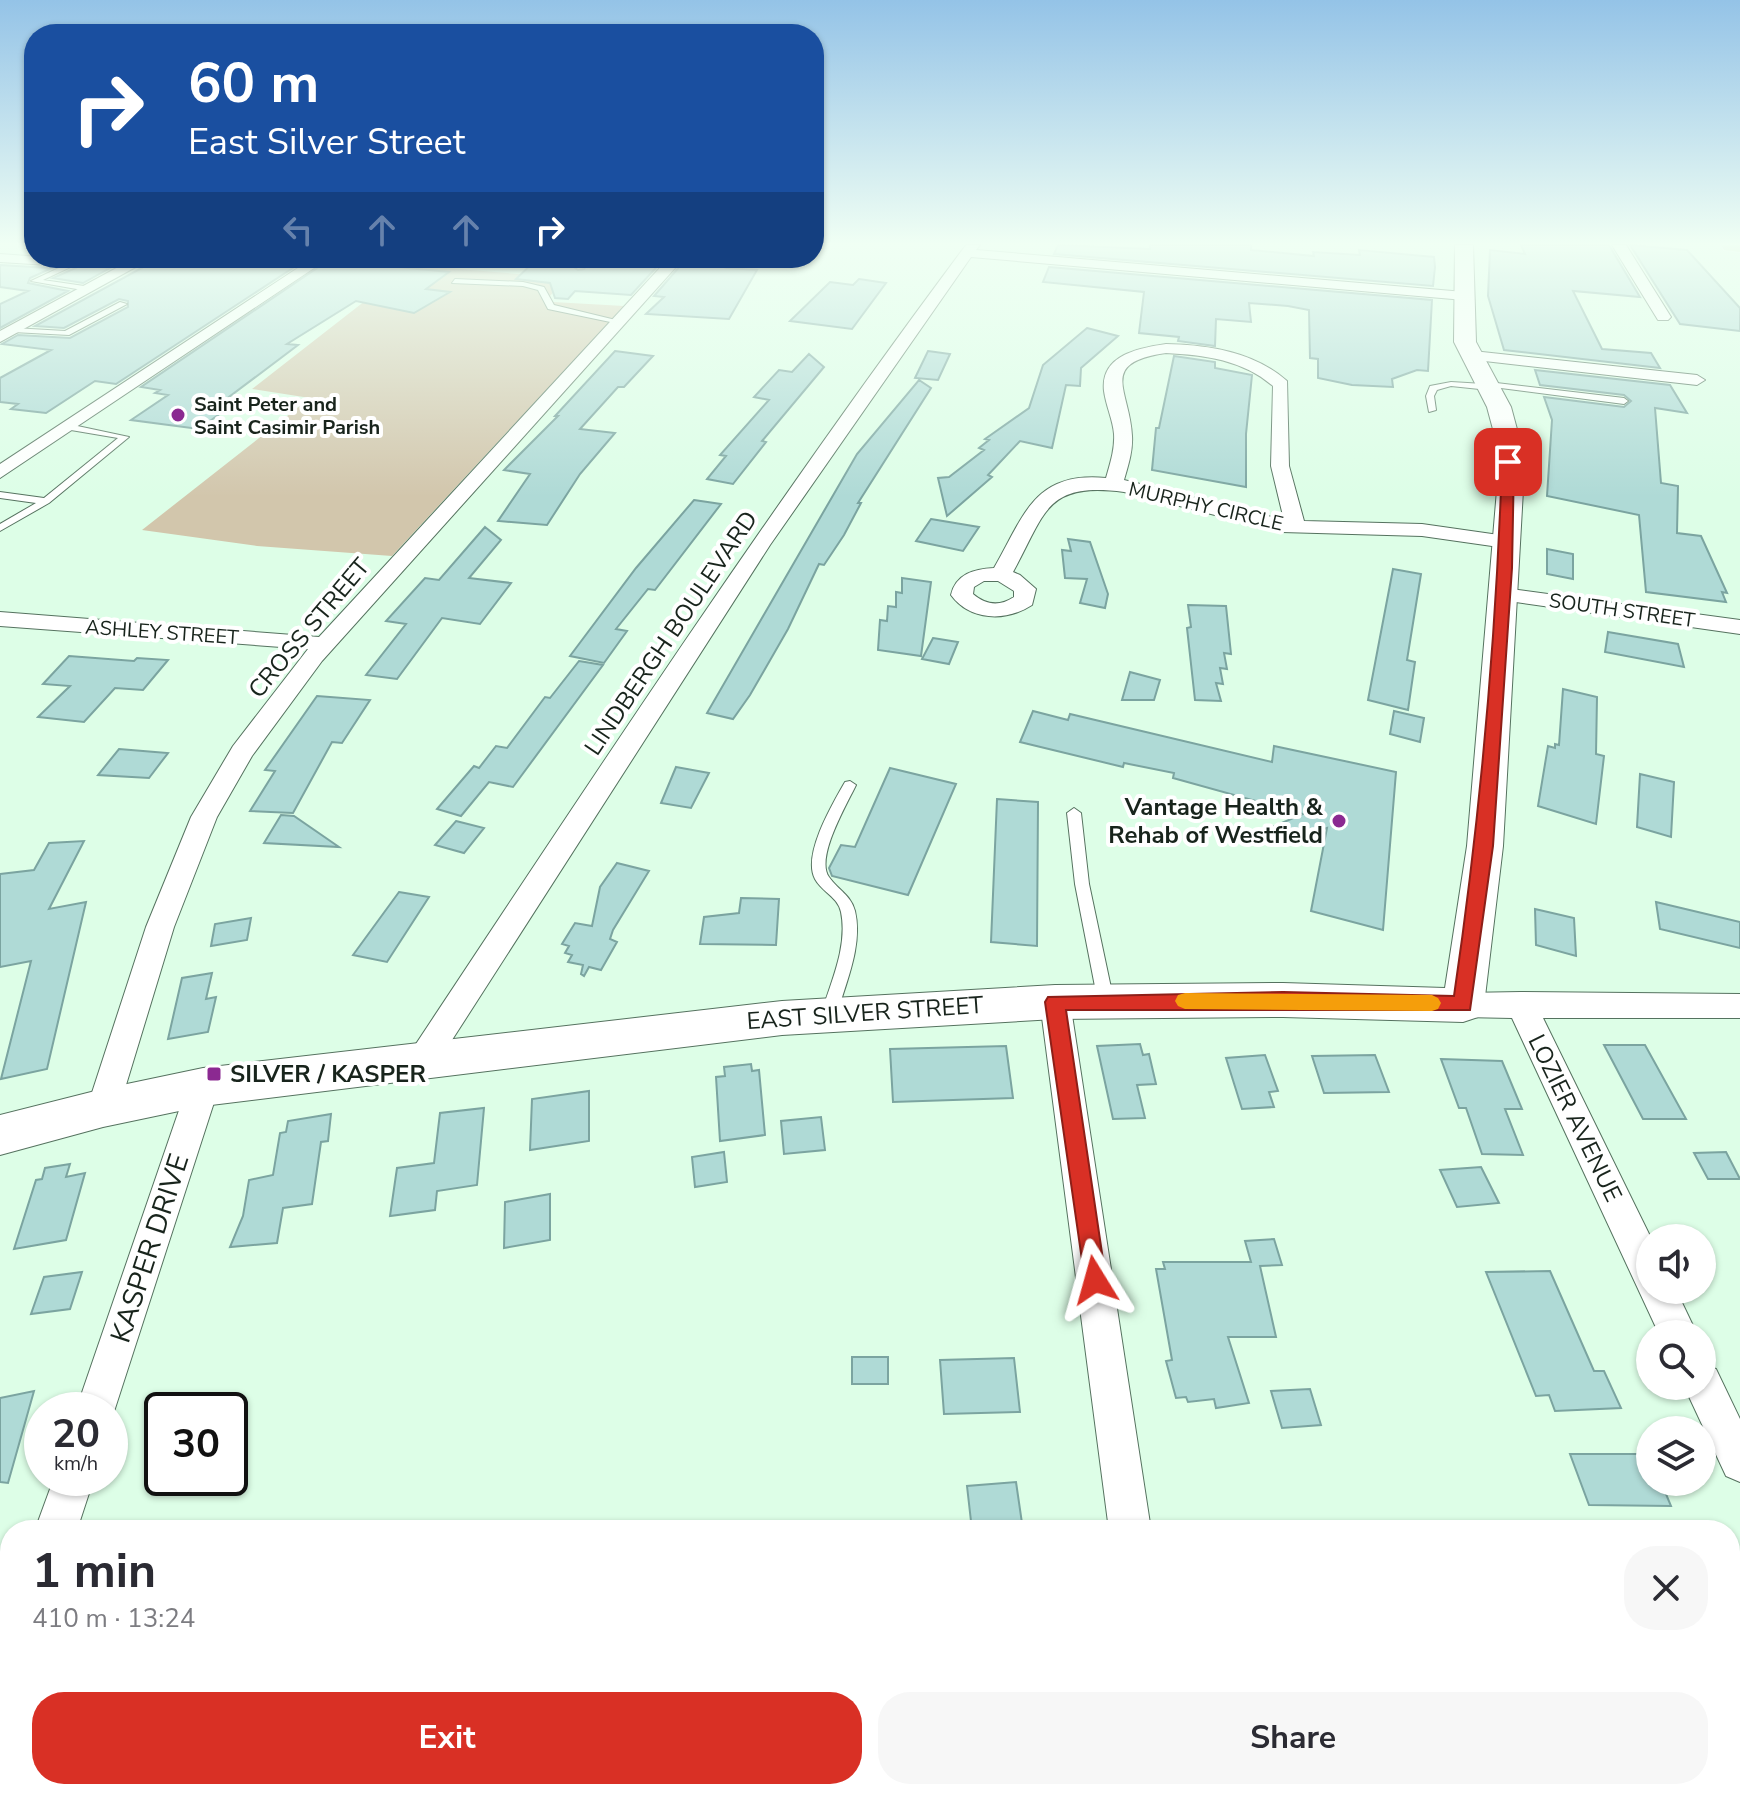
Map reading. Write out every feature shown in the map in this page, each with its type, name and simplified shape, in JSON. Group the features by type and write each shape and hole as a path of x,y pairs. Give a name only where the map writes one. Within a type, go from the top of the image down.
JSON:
{"main road":[{"path":"1463,1005 1485,846 1510,490 1506,433 1489,385 1465,342 1465,329"},
{"name":"EAST SILVER STREET","path":"0,1135 103,1108 203,1087 829,1014 1055,1002 1283,1000 1463,1005"}],"street":[{"path":"0,472 215,329"},
{"name":"CROSS STREET","path":"103,1108 160,927 204,817 242,752 291,683 324,644 614,329"},
{"name":"LINDBERGH BOULEVARD","path":"423,1059 798,489 910,329"},
{"path":"1113,484 1123,438 1112,382 1119,365 1143,353 1166,349 1205,350 1230,355 1263,368 1281,385 1280,466 1296,527"},
{"path":"1473,356 1697,380"},
{"name":"MURPHY CIRCLE","path":"1001,575 1043,499 1077,485 1113,484 1241,518 1296,527 1422,530 1506,542"},
{"name":"SOUTH STREET","path":"1503,594 1740,627"},
{"name":"ASHLEY STREET","path":"0,619 324,644"},
{"path":"1055,1002 1129,1520"},
{"name":"LOZIER AVENUE","path":"1521,1004 1636,1246"},
{"name":"EAST SILVER STREET","path":"1463,1005 1740,1006"},
{"name":"KASPER DRIVE","path":"102,1392 203,1087"},
{"path":"1710,1400 1740,1462"},
{"path":"59,1520 68,1496"}],"lane":[{"path":"6,334 66,333 74,329"},
{"path":"1432,410 1430,396 1433,388 1445,384 1489,385 1624,401"},
{"path":"0,528 46,501 125,437 68,427"},
{"path":"0,495 46,501"},
{"path":"829,1014 851,934 848,907 821,877 817,864 850,785"},
{"path":"1074,813 1078,863 1106,1002"}],"shaded area":[{"path":"329,329 603,329 392,556 257,546 142,530 310,398 252,389"}],"building":[{"path":"87,329 200,329 116,384 95,381 46,413 11,409 18,404 0,402 0,378 51,350 2,344 18,335 70,338"},
{"path":"227,329 311,329 287,344 298,345 213,409 225,410 199,429 131,420 168,395 155,393 160,390 141,387"},
{"path":"1086,329 1118,336 1081,368 1080,386 1066,385 1052,448 1020,441 988,475 992,477 947,516 938,478 949,477 984,450 979,448 989,440 985,439 1029,408 1043,365"},
{"path":"1139,329 1216,329 1215,346 1178,341 1179,337 1139,333"},
{"path":"1309,329 1430,329 1428,371 1417,370 1392,379 1393,387 1352,385 1318,378 1318,359 1310,358"},
{"path":"1498,329 1592,329 1602,349 1651,353 1660,368 1504,350"},
{"path":"615,351 653,356 624,387 618,387 580,429 615,433 580,474 547,525 498,521 530,474 504,470 558,416 555,416"},
{"path":"928,351 950,354 938,380 915,378"},
{"path":"809,354 824,367 762,441 766,442 733,484 707,479 726,456 720,455 769,400 754,397 779,370 792,372"},
{"path":"1174,356 1215,362 1215,368 1252,375 1246,434 1246,487 1152,470 1156,428 1159,428"},
{"path":"1535,370 1670,385 1687,413 1655,408 1661,483 1678,486 1677,533 1701,536 1727,593 1722,592 1726,602 1646,592 1639,515 1547,496 1552,420 1544,397 1624,407 1631,401 1624,395 1540,385"},
{"path":"919,380 931,388 858,503 861,503 844,535 824,565 819,564 788,629 750,695 733,719 707,713 857,454"},
{"path":"694,500 721,504 655,590 648,589 616,629 627,631 604,663 570,656 636,568"},
{"path":"931,519 979,527 963,551 916,541"},
{"path":"485,527 501,540 469,578 511,583 480,624 442,618 397,679 366,675 406,624 386,621 425,578 439,580"},
{"path":"1068,539 1090,542 1108,594 1105,608 1080,603 1087,579 1065,578 1062,550 1071,551"},
{"path":"1547,549 1573,554 1573,579 1547,574"},
{"path":"1393,569 1421,574 1407,660 1415,662 1408,710 1368,700"},
{"path":"902,578 931,582 921,656 878,650 880,620 887,621 888,606 896,607 896,592 902,593"},
{"path":"1188,605 1226,606 1231,654 1224,653 1227,669 1220,668 1223,684 1216,683 1221,701 1195,700 1187,628 1191,627"},
{"path":"1608,632 1678,644 1684,667 1605,652"},
{"path":"933,638 958,642 949,664 922,659"},
{"path":"69,656 168,660 143,690 115,688 84,722 38,717 70,686 43,684"},
{"path":"579,661 603,665 513,787 489,782 461,816 437,809 474,766 479,768 496,746 507,748 545,697 550,698"},
{"path":"1130,672 1160,680 1154,700 1122,700"},
{"path":"1563,689 1597,697 1596,754 1604,756 1596,824 1538,806 1548,746 1555,748 1555,744 1559,745"},
{"path":"317,696 370,700 342,743 332,742 293,813 250,811 275,771 265,770"},
{"name":"Vantage Health & Rehab of Westfield","path":"1033,711 1068,720 1070,714 1272,762 1274,746 1396,772 1383,930 1311,911 1327,828 1278,843 1272,827 1303,814 1173,778 1174,773 1124,763 1123,767 1020,742"},
{"path":"1394,711 1424,718 1420,742 1390,734"},
{"path":"119,749 168,753 149,778 98,775"},
{"path":"676,767 709,773 691,808 661,803"},
{"path":"890,768 956,784 908,895 832,876 829,868 841,845 855,847"},
{"path":"1640,774 1674,782 1671,837 1637,827"},
{"path":"997,799 1038,802 1037,946 991,942"},
{"path":"281,815 294,816 339,847 264,843"},
{"path":"456,821 484,828 464,853 435,845"},
{"path":"84,841 49,909 86,902 47,1069 1,1079 31,961 0,967 0,874 34,870 49,843"},
{"path":"617,863 649,871 613,930 610,939 617,942 601,970 589,967 584,976 581,974 583,965 568,962 572,955 565,953 569,946 562,944 575,923 592,926 600,887"},
{"path":"399,892 429,897 387,962 353,955"},
{"path":"741,898 779,899 776,945 700,944 704,917 739,913"},
{"path":"1656,902 1740,922 1740,948 1660,929"},
{"path":"1535,909 1574,918 1576,956 1536,945"},
{"path":"251,918 247,940 211,946 215,924"},
{"path":"212,973 206,999 216,997 208,1032 168,1039 182,978"},
{"path":"1140,1044 1143,1055 1149,1054 1156,1084 1137,1085 1145,1118 1113,1119 1097,1046"},
{"path":"1604,1045 1645,1045 1686,1119 1643,1119"},
{"path":"1006,1046 1013,1098 893,1102 890,1049"},
{"path":"1265,1055 1278,1091 1269,1092 1274,1107 1242,1109 1226,1058"},
{"path":"1375,1055 1389,1092 1324,1093 1312,1056"},
{"path":"1441,1059 1502,1061 1522,1109 1505,1109 1523,1155 1482,1154 1466,1108 1459,1108"},
{"path":"751,1064 752,1071 759,1070 765,1135 720,1141 716,1077 725,1076 724,1067"},
{"path":"589,1091 589,1141 530,1150 532,1099"},
{"path":"484,1108 477,1185 437,1191 435,1210 390,1216 397,1168 434,1163 440,1113"},
{"path":"331,1114 328,1141 321,1142 312,1204 283,1208 277,1243 230,1247 243,1216 249,1180 273,1175 280,1133 286,1132 288,1121"},
{"path":"821,1117 825,1150 784,1154 781,1121"},
{"path":"724,1152 727,1182 695,1187 692,1157"},
{"path":"1726,1152 1740,1179 1708,1179 1694,1153"},
{"path":"70,1164 66,1177 85,1173 66,1240 14,1249 36,1180 42,1179 45,1168"},
{"path":"1481,1167 1499,1203 1457,1207 1440,1170"},
{"path":"550,1194 550,1240 504,1248 505,1202"},
{"path":"1274,1239 1282,1265 1260,1266 1276,1337 1228,1337 1249,1403 1216,1408 1214,1399 1188,1402 1186,1397 1176,1398 1166,1361 1172,1360 1156,1269 1165,1269 1163,1262 1251,1262 1245,1241"},
{"path":"1550,1271 1594,1371 1604,1371 1621,1408 1555,1411 1549,1395 1536,1396 1486,1272"},
{"path":"82,1272 70,1309 31,1314 44,1277"},
{"path":"852,1357 888,1357 888,1384 852,1384"},
{"path":"1014,1358 1020,1412 944,1414 940,1360"},
{"path":"1310,1389 1321,1425 1282,1428 1271,1391"},
{"path":"24,1393 24,1426 8,1483 0,1482 0,1398"},
{"path":"1570,1454 1636,1454 1636,1496 1667,1496 1671,1506 1589,1505"},
{"path":"1016,1482 1022,1520 971,1520 967,1486"}],"slow traffic":[{"path":"1185,1001 1432,1003"}],"place":[{"name":"Saint Peter and Saint Casimir Parish","path":"178,415"},
{"name":"Vantage Health & Rehab of Westfield","path":"1339,821"},
{"name":"SILVER / KASPER","path":"214,1074"}],"route":[{"path":"1095,1280 1055,1002 1283,1000 1463,1005 1485,846 1510,490 1508,462"}]}
